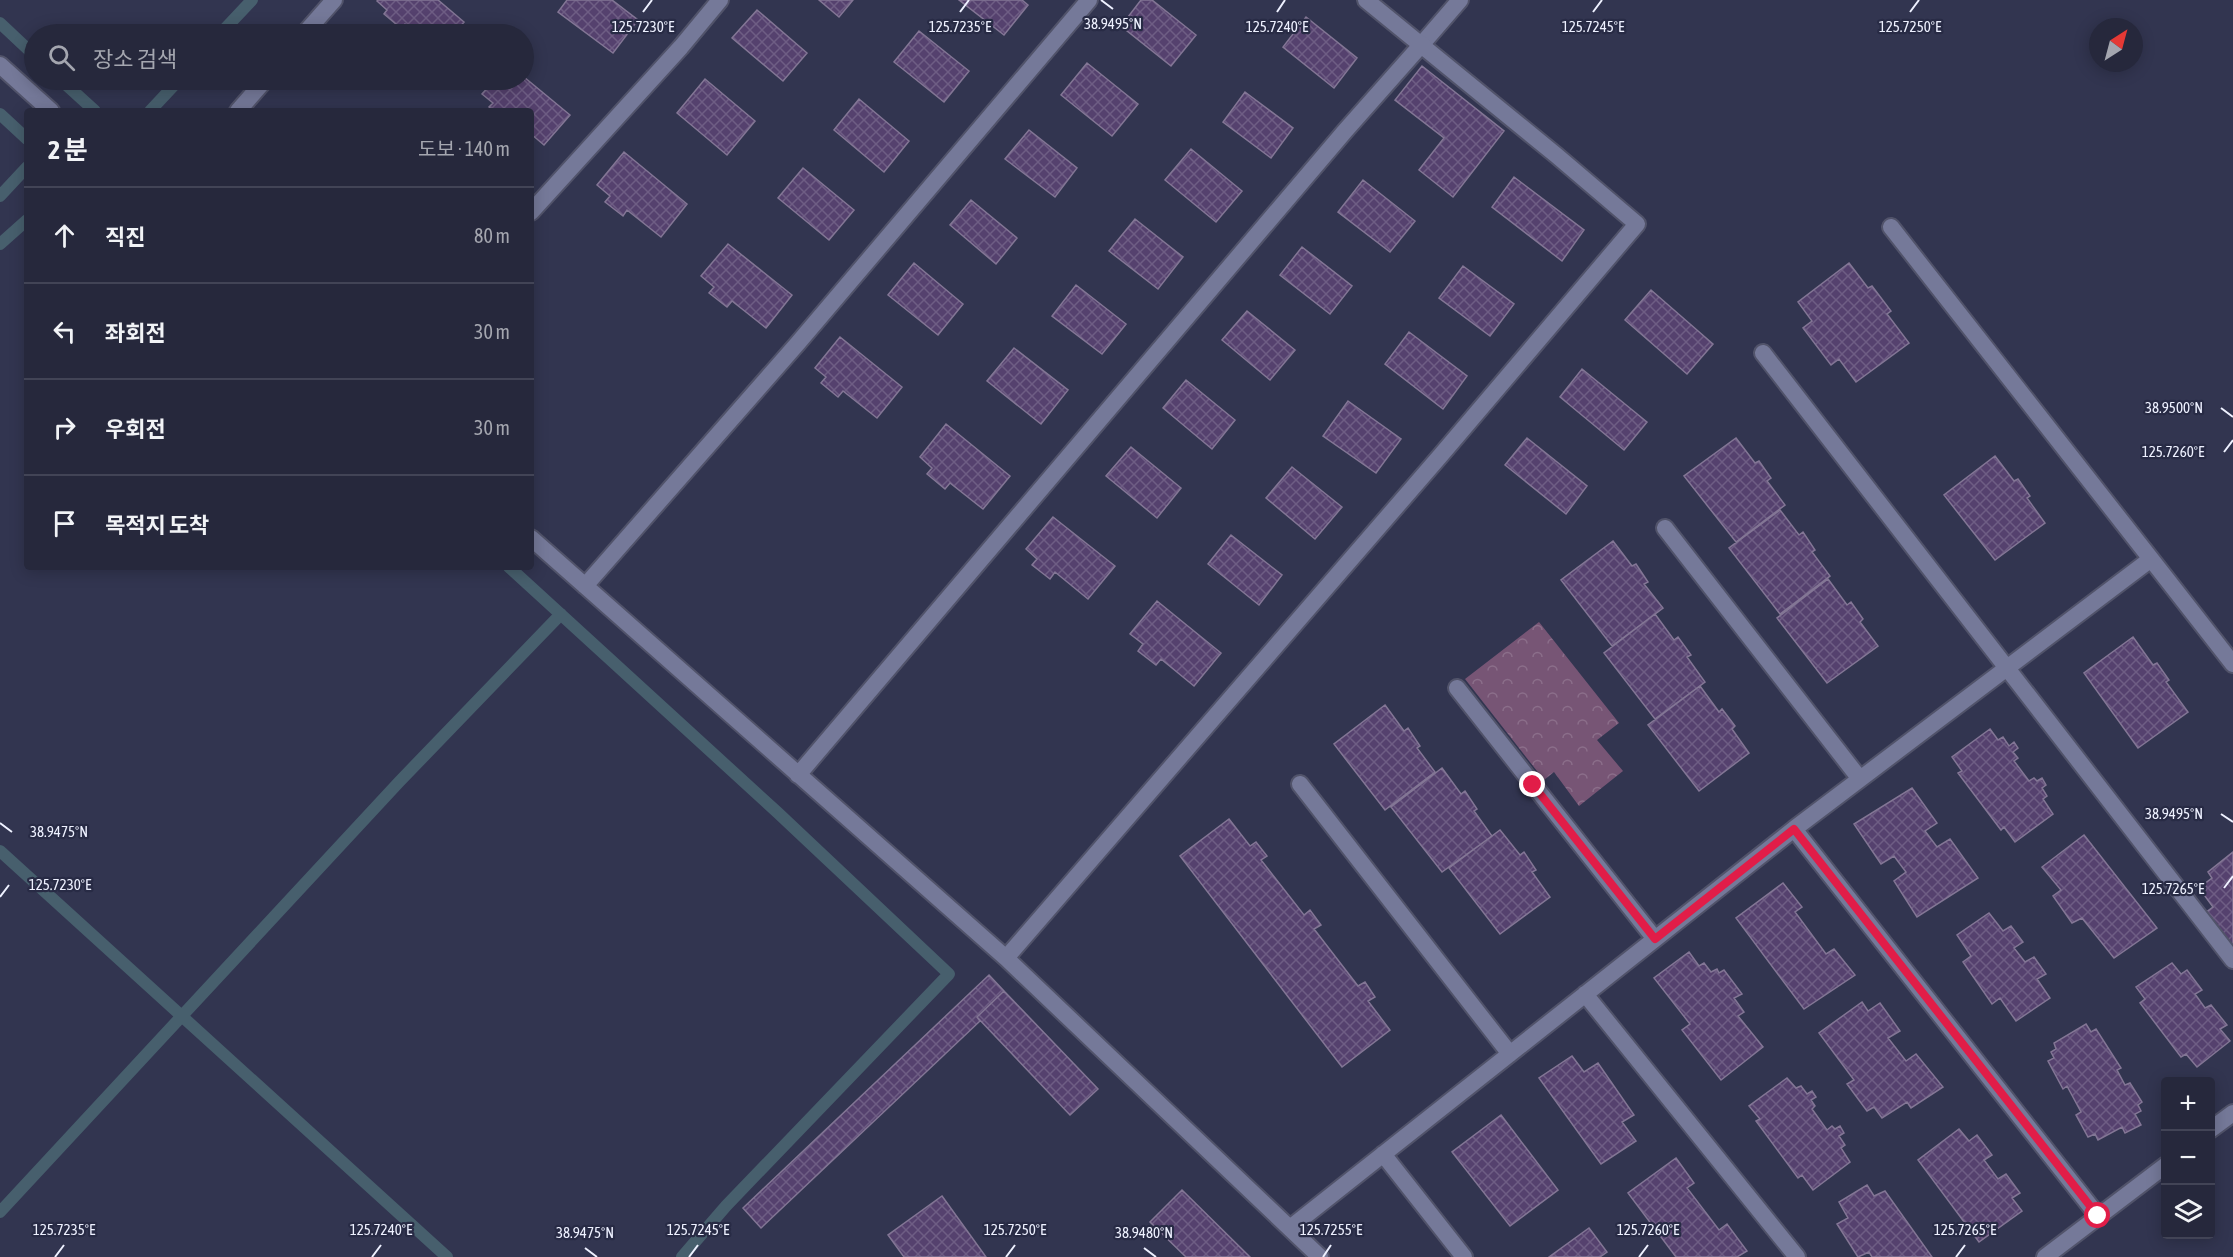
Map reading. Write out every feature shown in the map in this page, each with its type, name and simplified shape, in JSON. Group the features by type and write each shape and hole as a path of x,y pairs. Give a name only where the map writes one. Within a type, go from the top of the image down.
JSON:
{"street":[{"path":"313,24 334,0"},
{"path":"534,209 681,47 720,0"},
{"path":"585,586 798,343 1089,0"},
{"path":"1006,958 1442,455 1637,224 1366,0"},
{"path":"798,775 1344,130 1460,0"},
{"path":"0,65 24,87"},
{"path":"28,90 48,108"},
{"path":"241,108 256,90"},
{"path":"1891,227 2233,664"},
{"path":"1763,353 2233,960"},
{"path":"1665,528 1860,779"},
{"path":"534,541 1006,958 1320,1257"},
{"path":"1290,1228 1794,829 2151,558"},
{"path":"1457,688 1655,939"},
{"path":"1300,784 1510,1054"},
{"path":"1794,829 2098,1216"},
{"path":"1586,994 1797,1257"},
{"path":"2215,1127 2233,1113"},
{"path":"1383,1154 1464,1257"},
{"path":"2044,1257 2161,1169"}],"green space":[{"path":"1539,622 1619,723 1597,740 1623,771 1579,806 1554,772 1544,780 1465,679"}],"building":[{"path":"438,0 464,22 462,24 396,24 384,14 387,10 377,1"},
{"path":"567,0 612,0 638,20 613,53 558,12"},
{"path":"819,0 853,0 839,17"},
{"path":"959,0 1022,0 1028,5 1004,35"},
{"path":"1141,0 1152,0 1196,35 1171,66 1121,26"},
{"path":"757,10 807,53 783,81 732,38"},
{"path":"1306,17 1357,58 1334,88 1283,47"},
{"path":"919,31 969,71 944,102 894,62"},
{"path":"1087,63 1138,104 1112,136 1061,95"},
{"path":"1422,66 1504,131 1453,197 1419,170 1444,138 1395,100"},
{"path":"705,79 755,121 727,155 677,113"},
{"path":"534,85 570,115 544,145 534,137 534,108 490,108 493,103 482,94 486,90 534,90"},
{"path":"1245,92 1293,128 1271,158 1223,122"},
{"path":"859,99 909,141 884,172 834,130"},
{"path":"1029,130 1077,168 1055,197 1005,159"},
{"path":"1191,149 1242,191 1216,222 1165,180"},
{"path":"624,152 687,204 661,237 627,210 623,216 605,202 610,196 597,185"},
{"path":"803,168 854,210 829,240 778,198"},
{"path":"1514,177 1584,230 1562,261 1492,207"},
{"path":"1363,180 1415,221 1390,252 1338,212"},
{"path":"971,200 1017,238 996,264 950,225"},
{"path":"1135,219 1183,257 1158,289 1109,251"},
{"path":"728,244 792,295 766,328 732,301 727,307 709,293 714,287 701,276"},
{"path":"1302,247 1352,286 1330,314 1280,275"},
{"path":"914,263 963,304 938,335 888,295"},
{"path":"1849,263 1868,288 1872,286 1891,311 1887,314 1909,343 1856,382 1839,359 1831,365 1803,328 1812,321 1798,302"},
{"path":"1463,266 1514,304 1490,336 1439,298"},
{"path":"1076,285 1126,324 1102,354 1052,316"},
{"path":"1651,290 1713,344 1687,374 1625,320"},
{"path":"1247,311 1295,350 1270,380 1222,340"},
{"path":"1409,332 1467,376 1443,409 1385,364"},
{"path":"840,337 902,387 877,418 843,391 838,397 821,383 826,377 815,368"},
{"path":"1014,348 1068,390 1041,424 987,381"},
{"path":"1582,369 1647,422 1624,450 1560,397"},
{"path":"1186,380 1235,420 1212,449 1163,408"},
{"path":"1348,401 1401,439 1376,473 1323,436"},
{"path":"946,424 1010,476 983,509 950,483 945,489 927,474 932,468 920,457"},
{"path":"1527,438 1587,486 1566,514 1505,465"},
{"path":"1736,438 1755,463 1759,461 1771,478 1767,481 1785,505 1736,542 1684,476"},
{"path":"1131,447 1181,488 1157,518 1106,476"},
{"path":"1995,456 2014,481 2018,479 2030,496 2027,498 2045,523 1995,560 1944,495"},
{"path":"1292,467 1342,507 1315,539 1266,498"},
{"path":"1780,510 1799,535 1803,532 1815,550 1812,552 1830,576 1780,614 1729,548"},
{"path":"1053,517 1115,566 1088,599 1055,572 1050,579 1032,565 1037,559 1026,549"},
{"path":"1231,535 1282,575 1259,605 1208,564"},
{"path":"1613,541 1632,566 1636,564 1648,582 1644,584 1663,608 1612,646 1561,580"},
{"path":"1828,579 1847,605 1851,602 1863,619 1860,622 1878,646 1827,683 1777,618"},
{"path":"1157,601 1221,653 1194,686 1161,659 1156,665 1138,651 1143,644 1130,634"},
{"path":"1655,614 1674,640 1678,637 1691,655 1687,657 1705,682 1655,719 1604,653"},
{"path":"2133,637 2153,665 2157,663 2169,680 2166,682 2188,712 2138,748 2084,673"},
{"path":"1700,686 1719,712 1722,709 1735,726 1732,729 1749,753 1699,791 1648,725"},
{"path":"1385,705 1404,731 1408,728 1420,746 1417,748 1435,772 1385,810 1334,744"},
{"path":"1990,729 1998,740 2003,737 2009,746 2014,742 2018,748 2013,752 2018,758 2014,761 2029,781 2042,778 2046,785 2042,788 2047,796 2043,799 2053,814 2015,842 2004,827 2001,830 1958,773 1962,771 1952,757"},
{"path":"1442,768 1461,794 1465,791 1477,809 1474,811 1492,836 1442,872 1391,807"},
{"path":"1912,788 1937,823 1925,831 1937,847 1950,839 1978,878 1917,917 1894,881 1906,872 1894,856 1881,864 1854,824"},
{"path":"1229,819 1250,846 1256,842 1267,856 1261,860 1304,915 1310,910 1321,925 1314,929 1358,986 1365,982 1375,997 1368,1001 1390,1030 1342,1067 1180,856"},
{"path":"1500,830 1520,855 1524,852 1536,870 1532,872 1550,897 1500,934 1449,868"},
{"path":"2084,835 2157,928 2114,958 2082,918 2072,923 2053,896 2061,890 2042,867"},
{"path":"2233,852 2233,951 2205,913 2213,907 2199,888 2212,878 2208,872"},
{"path":"1783,883 1802,907 1795,912 1826,954 1834,949 1855,975 1804,1009 1736,918"},
{"path":"1989,913 2003,931 2011,926 2023,942 2014,948 2025,962 2034,957 2046,974 2037,979 2050,998 2016,1021 2000,998 1992,1004 1963,962 1971,956 1957,935"},
{"path":"1689,952 1699,966 1704,963 1711,972 1717,969 1719,973 1724,970 1742,994 1734,998 1744,1012 1738,1016 1763,1047 1721,1080 1682,1030 1690,1024 1654,978"},
{"path":"2172,963 2181,974 2187,970 2202,990 2195,994 2205,1008 2211,1005 2227,1025 2220,1029 2230,1041 2197,1067 2186,1054 2181,1057 2140,1003 2145,999 2136,987"},
{"path":"989,975 1004,991 977,1017 980,1021 761,1228 743,1208"},
{"path":"1004,991 1098,1089 1070,1115 977,1017"},
{"path":"1862,1002 1868,1011 1880,1003 1900,1031 1888,1038 1906,1061 1916,1054 1943,1087 1911,1108 1907,1102 1882,1118 1874,1107 1867,1111 1847,1084 1854,1080 1819,1033"},
{"path":"2086,1024 2091,1032 2096,1029 2121,1068 2117,1070 2125,1085 2130,1083 2142,1102 2138,1105 2141,1111 2135,1114 2141,1125 2125,1133 2122,1127 2098,1140 2095,1134 2088,1137 2076,1115 2081,1112 2067,1086 2063,1089 2048,1061 2054,1058 2051,1052 2056,1049 2054,1043"},
{"path":"1572,1056 1584,1072 1598,1063 1634,1115 1622,1122 1636,1141 1601,1164 1539,1078"},
{"path":"1787,1078 1796,1088 1801,1086 1807,1094 1812,1091 1816,1097 1811,1100 1815,1106 1812,1109 1827,1130 1832,1126 1835,1129 1840,1126 1844,1133 1839,1136 1845,1145 1841,1148 1850,1162 1813,1190 1802,1175 1798,1178 1756,1121 1760,1119 1749,1106"},
{"path":"1501,1115 1558,1190 1510,1226 1452,1152"},
{"path":"1959,1129 1969,1141 1977,1135 1992,1155 1984,1160 1998,1179 2006,1174 2020,1193 2012,1198 2022,1211 1979,1242 1918,1160"},
{"path":"1676,1158 1694,1183 1687,1188 1719,1230 1727,1224 1747,1251 1737,1257 1676,1257 1628,1193"},
{"path":"1867,1185 1874,1196 1885,1191 1932,1257 1872,1257 1869,1252 1858,1257 1837,1224 1848,1218 1839,1202"},
{"path":"1182,1190 1250,1257 1186,1257 1150,1222"},
{"path":"942,1196 986,1257 904,1257 888,1235"},
{"path":"1589,1228 1607,1252 1600,1257 1549,1257"}],"waterway":[{"path":"229,24 252,0"},
{"path":"0,23 24,46"},
{"path":"72,90 92,108"},
{"path":"153,108 170,90"},
{"path":"0,114 24,136"},
{"path":"0,196 24,170"},
{"path":"0,244 24,223"},
{"path":"512,570 777,812 949,974 726,1206 682,1257"},
{"path":"0,1212 399,782 561,614"},
{"path":"0,851 447,1257"}],"route":[{"path":"1533,785 1655,939 1794,829 2098,1216"}]}
